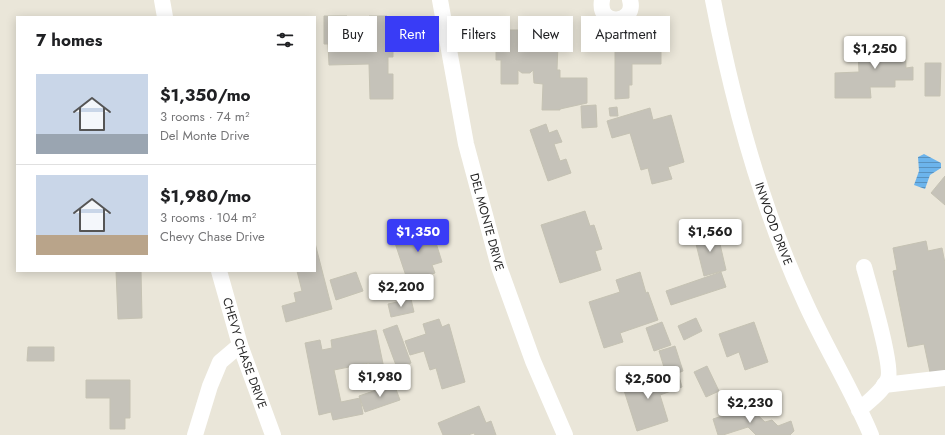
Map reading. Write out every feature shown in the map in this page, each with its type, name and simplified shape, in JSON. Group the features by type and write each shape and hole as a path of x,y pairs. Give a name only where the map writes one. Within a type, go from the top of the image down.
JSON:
{"street":[{"path":"162,0 165,16"},
{"name":"DEL MONTE DRIVE","path":"440,0 466,144 499,267 533,361 565,435"},
{"path":"602,0 602,10 604,14 612,20 617,20 626,16 631,7 630,0"},
{"name":"INWOOD DRIVE","path":"714,0 737,112 758,180 782,248 806,304 871,435"},
{"path":"859,410 884,385 889,377 886,352 864,267"},
{"name":"CHEVY CHASE DRIVE","path":"219,272 240,346 273,435"},
{"path":"195,435 210,386 220,362 240,346"},
{"path":"884,385 945,378"}],"water":[{"path":"924,154 941,163 941,168 930,175 925,189 914,185 919,171 918,157"}],"building":[{"path":"324,16 328,16 328,44 324,44"},
{"path":"377,16 385,16 385,52 393,52 393,57 388,57 388,74 393,74 393,99 370,99 369,64 329,65 328,52 377,52"},
{"path":"510,30 518,30 518,52 558,52 557,70 560,70 560,78 587,78 587,103 560,110 542,110 543,84 534,83 533,70 530,73 522,73 518,70 518,84 501,84 501,60 496,60 496,52 510,52"},
{"path":"875,39 905,39 906,68 913,67 913,80 895,80 895,87 870,87 871,98 835,98 835,73 859,72 858,52 875,52"},
{"path":"615,52 661,52 661,64 632,64 632,85 629,85 629,98 615,99"},
{"path":"925,63 941,63 940,96 925,96"},
{"path":"596,105 597,127 582,128 581,106"},
{"path":"617,107 618,116 610,116 609,108"},
{"path":"650,108 653,120 671,115 684,162 668,167 672,179 652,184 648,168 641,170 630,133 612,138 607,121"},
{"path":"546,124 549,133 557,130 562,142 554,144 560,161 566,159 571,173 548,181 530,130"},
{"path":"945,176 945,205 931,193"},
{"path":"585,211 590,226 594,225 602,249 595,251 601,270 560,283 541,225"},
{"path":"422,226 424,233 432,230 442,262 432,265 435,273 408,282 394,240 404,237 403,232"},
{"path":"717,231 726,270 704,276 694,236"},
{"path":"926,241 928,251 942,248 945,263 945,374 931,377 924,344 908,347 893,271 897,270 893,248"},
{"path":"316,247 332,309 286,322 282,306 296,302 294,293 302,291 297,272 316,272"},
{"path":"116,272 141,272 142,318 118,319"},
{"path":"356,272 363,291 336,300 330,280"},
{"path":"640,272 646,293 648,292 658,320 620,333 623,342 604,348 589,302 620,292 616,280"},
{"path":"721,272 726,287 671,305 666,291"},
{"path":"411,299 414,312 391,317 388,304"},
{"path":"696,318 702,331 684,340 678,326"},
{"path":"439,319 442,327 449,324 465,382 442,389 436,368 430,370 424,351 410,355 405,341 426,334 423,324"},
{"path":"662,322 671,345 654,351 646,328"},
{"path":"754,322 768,362 745,370 739,352 727,357 719,334"},
{"path":"397,325 411,363 397,368 383,330"},
{"path":"376,330 386,378 372,380 369,363 334,370 341,402 360,398 363,414 333,420 331,412 319,415 305,343 320,340 322,350 332,348 331,340"},
{"path":"675,346 683,371 667,377 659,351"},
{"path":"28,347 54,347 54,361 27,361"},
{"path":"707,366 719,391 706,397 694,372"},
{"path":"641,375 643,381 652,378 654,384 679,376 682,387 660,395 668,421 637,431 621,381"},
{"path":"86,380 130,380 130,418 125,418 125,429 110,429 110,398 86,398"},
{"path":"394,384 400,400 365,412 359,396"},
{"path":"479,406 486,423 491,421 496,435 475,435 474,433 468,435 443,435 438,423"},
{"path":"749,407 765,422 772,420 778,426 791,421 794,431 790,435 756,435 748,427 723,435 718,435 713,419"}]}
